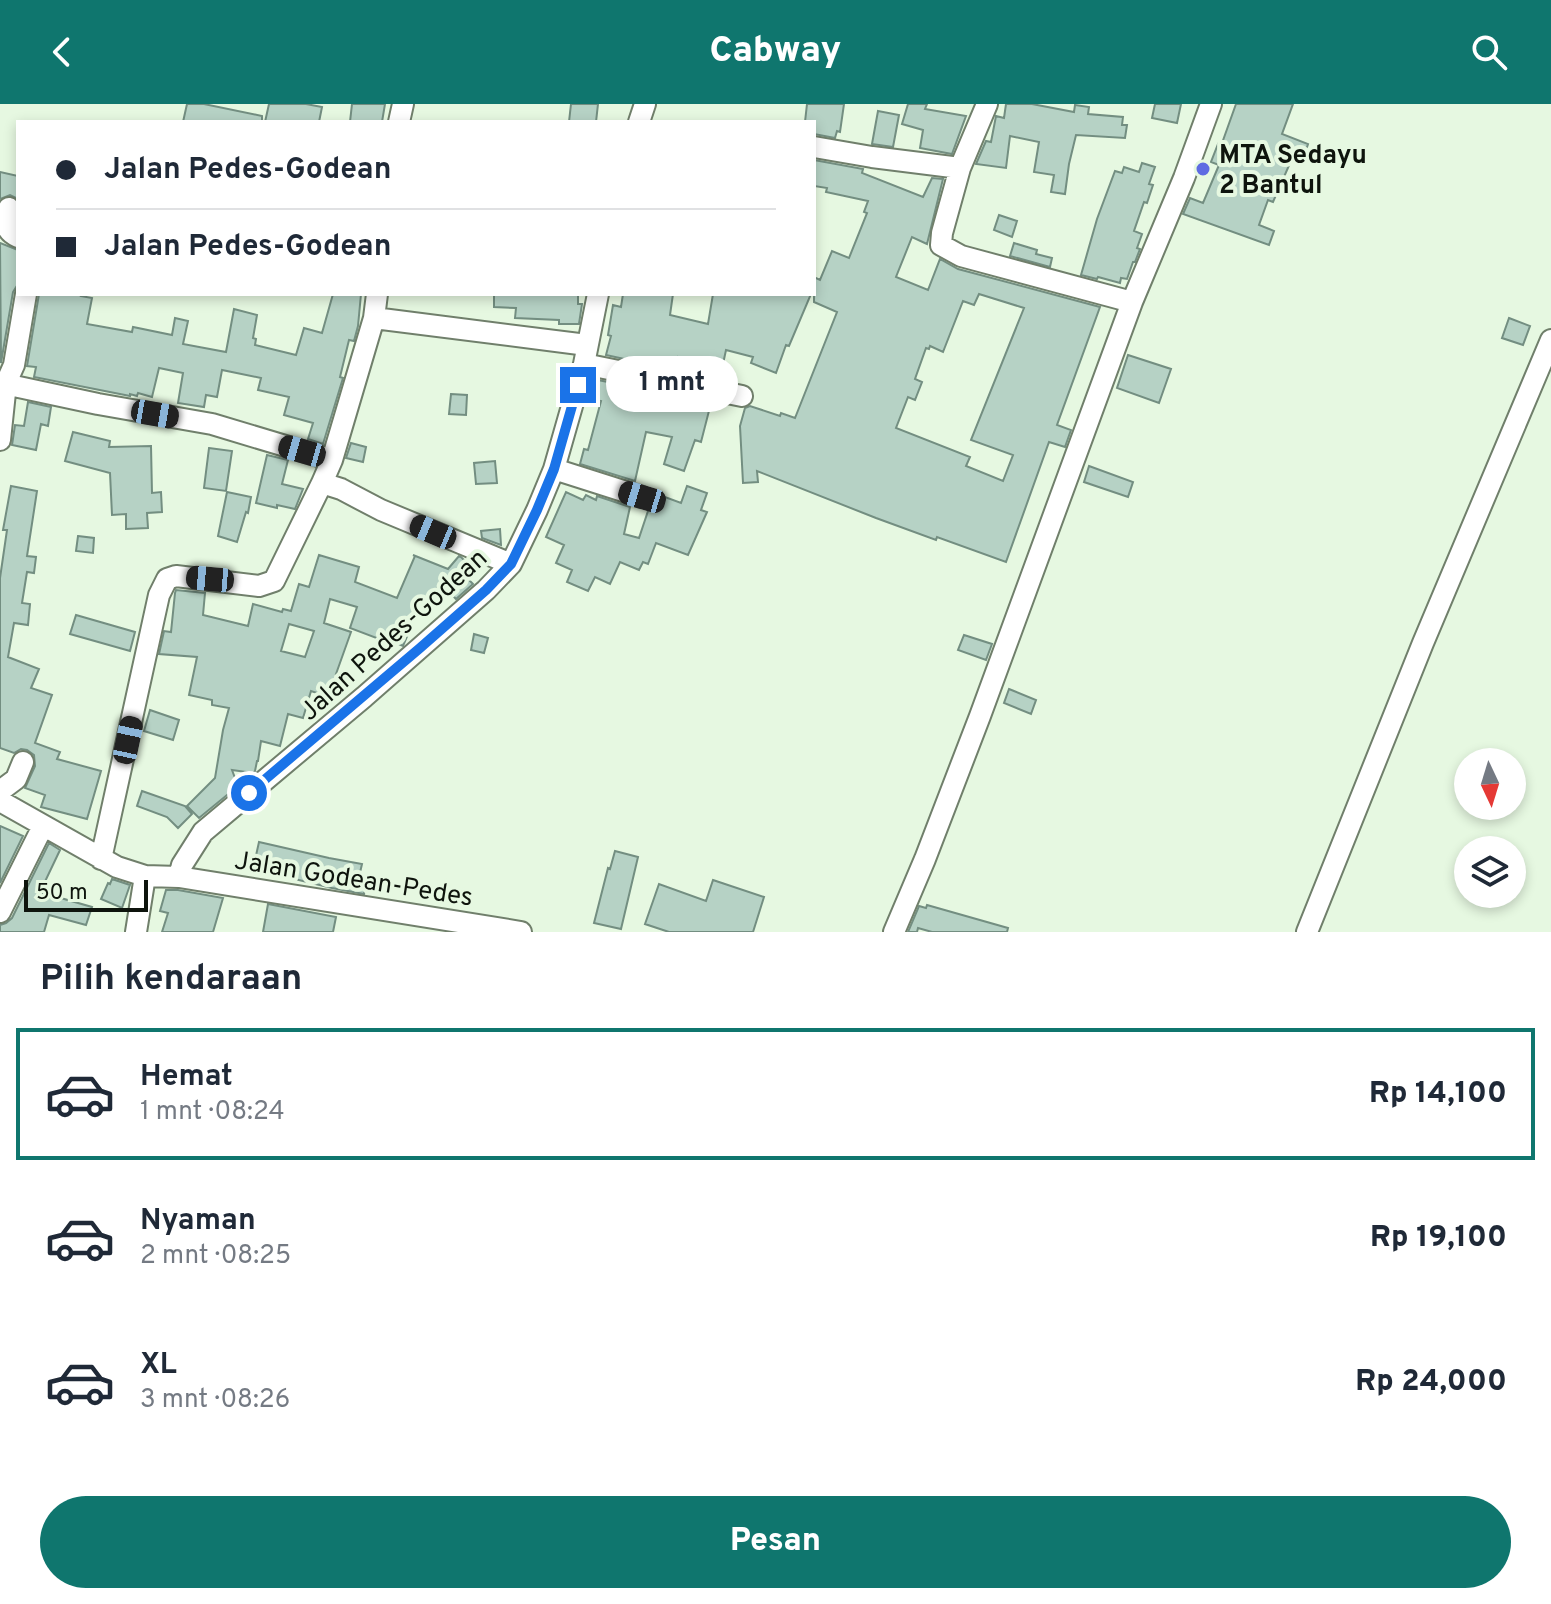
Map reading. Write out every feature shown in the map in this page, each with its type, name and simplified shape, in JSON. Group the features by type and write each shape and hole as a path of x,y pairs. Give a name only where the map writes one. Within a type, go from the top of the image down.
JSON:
{"street":[{"path":"987,104 960,168 940,241 943,248 961,256 1132,302"},
{"path":"894,932 980,716 1132,302 1211,104"},
{"path":"816,147 960,168"},
{"path":"9,208 8,230 16,236"},
{"path":"0,440 3,383 14,365 26,296"},
{"path":"101,859 159,595 167,579 176,576 259,586 274,581 332,460 374,318 377,296"},
{"name":"Jalan Pedes-Godean","path":"179,877 182,865 203,832 364,697 486,590 511,564 554,469 598,296"},
{"path":"374,318 585,354 734,395"},
{"path":"1307,932 1423,643 1551,340"},
{"path":"3,383 212,424 332,460"},
{"path":"554,469 642,497"},
{"path":"322,483 511,564"},
{"path":"0,791 16,779 23,762"},
{"name":"Jalan Godean-Pedes","path":"0,801 101,859 145,876 179,877 521,932"},
{"path":"0,912 43,826"},
{"path":"136,932 145,876"}],"building":[{"path":"187,104 204,104 262,116 262,120 183,120"},
{"path":"269,104 322,107 319,120 265,120"},
{"path":"352,104 385,104 382,120 350,120"},
{"path":"571,104 598,104 596,120 569,120"},
{"path":"807,104 844,104 840,132 837,131 835,138 816,134 816,120 805,120"},
{"path":"908,104 927,104 925,109 966,116 952,154 920,148 923,130 902,124"},
{"path":"1006,104 1032,104 1074,112 1075,105 1089,107 1088,114 1123,117 1122,125 1127,125 1125,138 1076,135 1065,194 1051,192 1054,175 1034,172 1039,142 1010,136 1006,168 976,164 986,141 991,142 996,116 1004,118"},
{"path":"1155,104 1181,104 1177,123 1152,118"},
{"path":"1236,104 1293,104 1282,134 1308,144 1304,157 1294,154 1273,202 1268,200 1259,225 1274,231 1269,245 1183,214 1190,198 1203,203 1219,165 1211,162 1218,144 1221,146"},
{"path":"878,111 899,115 893,147 872,144"},
{"path":"816,160 863,169 862,173 923,197 932,178 943,179 927,244 912,237 896,277 928,290 940,259 958,269 1100,307 1057,425 1071,430 1065,447 1049,442 1006,562 937,537 936,540 757,471 758,482 743,483 740,426 745,408 750,406 795,418 837,312 814,302 816,278 820,280 832,251 849,258 867,213 864,212 868,201 826,192 827,188 816,186","holes":["979,294 1024,308 971,440 1013,455 1003,481 966,466 970,457 896,428 908,397 915,400 922,382 915,379 926,348 930,346 943,352 963,301 974,305"]},
{"path":"1142,163 1155,167 1149,184 1153,185 1134,231 1142,234 1137,248 1140,249 1127,279 1121,278 1120,283 1081,275 1115,171 1122,173 1124,167 1139,172"},
{"path":"0,172 16,176 16,198 10,195 0,199"},
{"path":"999,215 1017,221 1012,237 994,230"},
{"path":"0,243 16,249 16,287 1,363"},
{"path":"1014,243 1052,258 1050,267 1010,256"},
{"path":"39,296 92,298 87,324 132,332 133,327 172,335 175,318 188,321 183,344 226,352 234,309 257,315 253,338 256,339 255,345 296,355 304,328 322,333 332,296 361,296 358,326 354,341 349,340 340,377 343,378 323,444 308,439 313,423 284,415 289,397 258,390 261,378 222,370 217,397 206,395 204,407 178,403 183,373 159,368 152,397 138,393 137,396 130,396 34,377 36,367 27,366"},
{"path":"494,296 578,296 578,304 582,304 579,324 515,318 516,308 494,307"},
{"path":"623,296 673,296 670,315 708,324 713,296 810,296 776,373 751,363 753,357 726,350 720,378 700,374 702,362 678,357 676,366 606,355 613,305 621,307"},
{"path":"1509,318 1530,326 1523,345 1502,338"},
{"path":"1128,355 1171,369 1159,403 1117,388"},
{"path":"593,379 711,403 701,442 695,440 684,471 664,464 672,437 646,432 635,481 580,464 584,449 588,450 601,401 595,400 597,386 592,384"},
{"path":"451,394 467,395 466,415 449,414"},
{"path":"28,402 51,407 48,426 41,424 36,450 12,445 15,425 24,426"},
{"path":"73,432 110,441 109,447 151,446 152,493 161,492 162,512 147,513 148,528 126,529 126,514 112,515 110,473 65,461"},
{"path":"351,443 366,447 363,462 346,458"},
{"path":"209,448 232,451 226,491 204,488"},
{"path":"267,455 288,460 282,484 303,489 295,509 256,503"},
{"path":"495,461 497,483 476,484 474,463"},
{"path":"1089,466 1133,482 1128,497 1084,482"},
{"path":"11,486 37,491 27,556 36,557 34,573 27,572 22,603 30,604 28,625 14,623 8,657 39,669 31,688 52,695 35,743 60,752 57,759 101,771 87,819 41,807 45,795 25,788 35,766 34,755 27,750 14,753 0,748 0,578 7,530 3,530"},
{"path":"687,486 707,493 701,510 707,512 688,555 656,543 648,564 643,562 639,570 620,562 610,584 595,577 588,591 567,582 572,570 556,563 564,545 546,537 566,492 583,500 586,495 596,500 597,496 630,507 624,534 639,538 652,504 661,508 665,497 681,503"},
{"path":"227,492 251,497 237,542 218,536"},
{"path":"500,529 501,545 482,538 481,531"},
{"path":"78,536 94,538 93,553 76,551"},
{"path":"319,555 359,567 355,582 397,598 413,555 448,569 459,556 469,565 462,573 473,584 456,599 440,582 430,604 422,601 403,646 350,628 357,607 330,599 324,623 351,632 336,674 343,676 335,699 311,691 303,718 288,714 280,746 261,741 255,771 232,770 238,786 199,818 187,806 215,778 229,708 212,705 212,700 189,695 197,657 159,654 164,631 171,632 176,590 205,593 203,615 248,626 253,604 282,612 283,609 291,611 299,584 309,587","holes":["289,624 314,631 305,657 281,651"]},
{"path":"76,615 135,632 130,651 70,634"},
{"path":"474,634 488,638 484,653 471,650"},
{"path":"964,635 992,644 986,660 958,650"},
{"path":"1009,689 1036,700 1031,714 1004,703"},
{"path":"150,710 179,720 173,740 144,731"},
{"path":"142,791 185,806 192,814 178,828 167,817 137,806"},
{"path":"0,826 23,836 0,883"},
{"path":"259,842 362,864 359,877 367,879 364,894 253,869"},
{"path":"49,843 60,850 40,892 92,907 86,925 49,915 44,932 0,932 0,925 12,918"},
{"path":"615,851 638,857 621,929 594,923"},
{"path":"112,879 130,885 122,908 101,899"},
{"path":"713,880 764,897 753,932 669,932 645,924 659,884 706,901"},
{"path":"166,890 223,898 213,932 162,932 168,913 160,911"},
{"path":"268,904 336,917 333,932 263,932"},
{"path":"927,905 1008,928 1007,932 932,932 918,928 917,932 908,932 919,906 926,908"}],"place":[{"name":"MTA Sedayu 2 Bantul","path":"1203,169"}],"route":[{"path":"249,793 364,697 486,590 511,564 554,469 578,385"}]}
